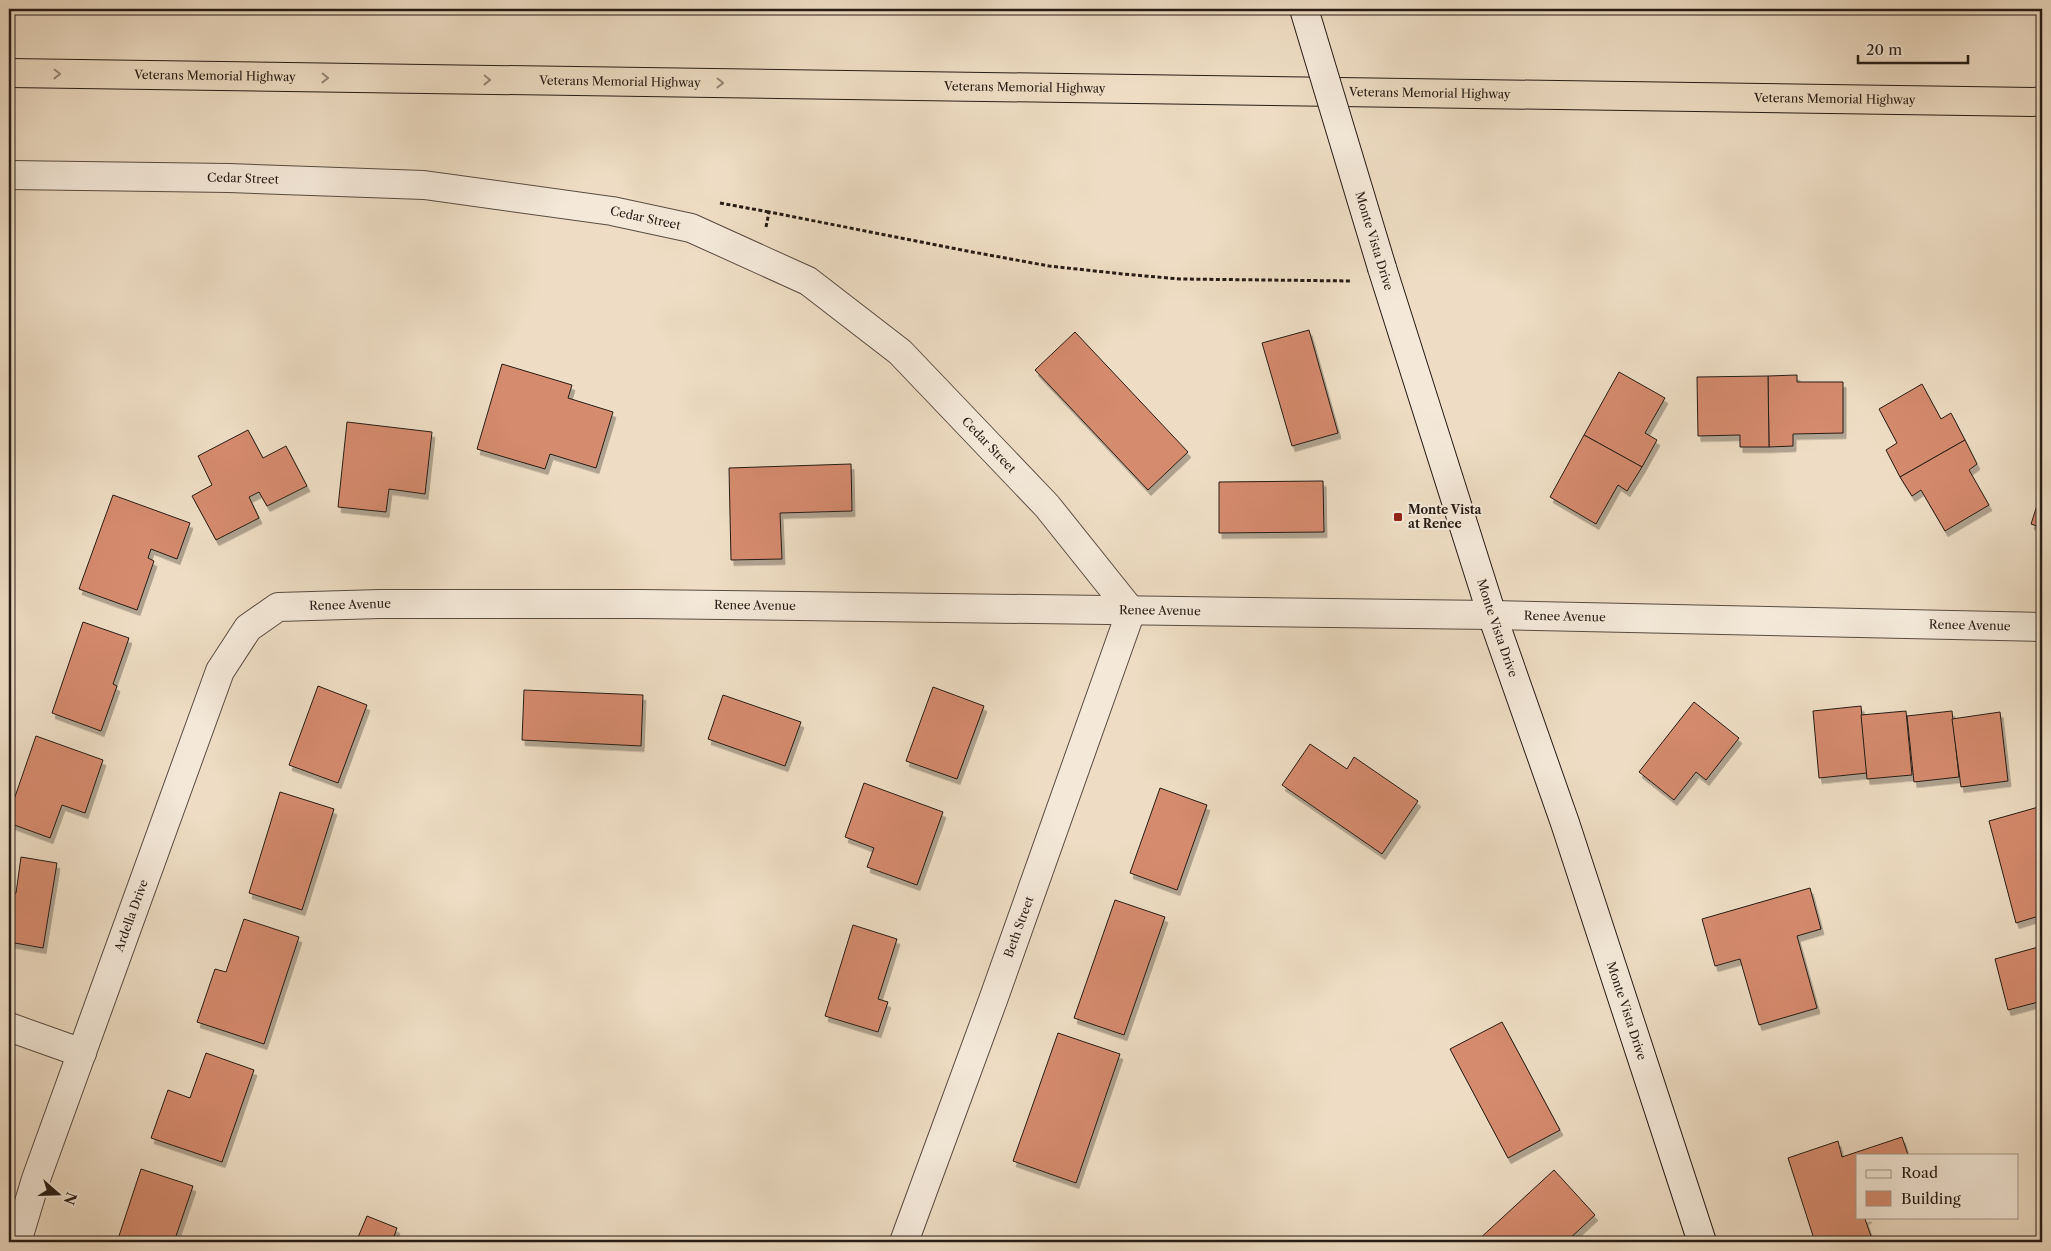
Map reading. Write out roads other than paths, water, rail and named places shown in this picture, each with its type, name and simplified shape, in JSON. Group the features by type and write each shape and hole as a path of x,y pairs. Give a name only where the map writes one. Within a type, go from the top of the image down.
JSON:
{"highway":[{"name":"Veterans Memorial Highway","path":"9,73 2042,102"}],"street":[{"name":"Monte Vista Drive","path":"1304,9 1382,268 1492,616 1565,824 1702,1242"},
{"name":"Cedar Street","path":"9,175 229,178 424,185 612,211 691,228 808,281 900,352 1047,506 1131,611"},
{"name":"Renee Avenue","path":"278,608 380,604 640,604 1492,616 2042,627"},
{"name":"Ardella Drive","path":"17,1242 36,1179 220,671 248,628 278,608"},
{"name":"Beth Street","path":"904,1242 996,991 1131,611"},
{"path":"9,1027 82,1053"}],"place":[{"name":"Monte Vista at Renee","path":"1398,517"}]}
